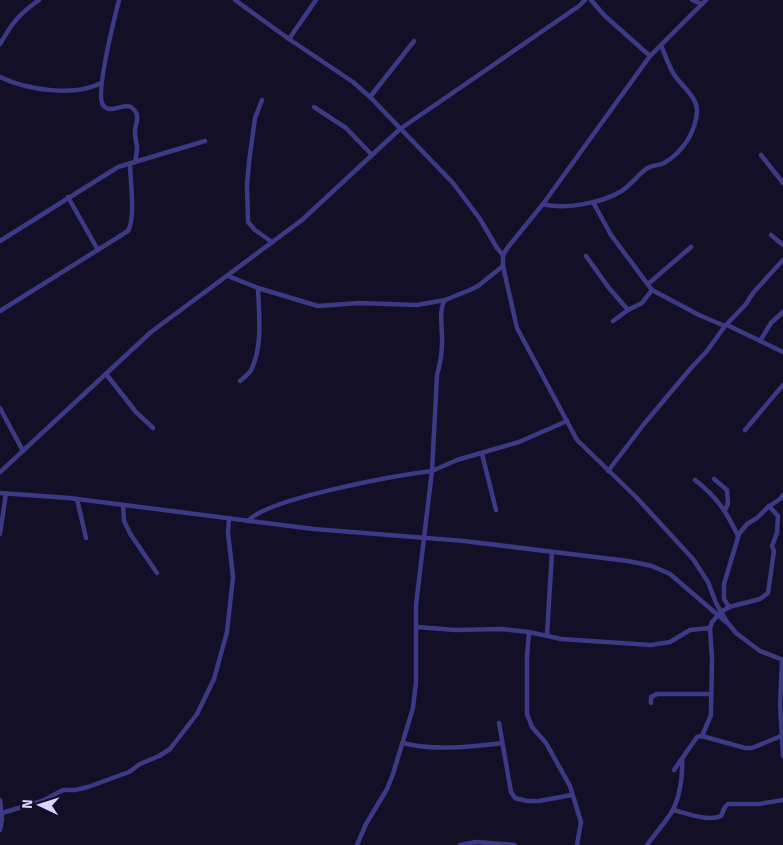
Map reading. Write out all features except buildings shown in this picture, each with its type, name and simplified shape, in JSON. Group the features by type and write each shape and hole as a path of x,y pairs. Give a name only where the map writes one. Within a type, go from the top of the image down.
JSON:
{"street":[{"path":"0,44 11,25 22,12 39,0"},
{"path":"0,311 128,231 131,226 132,162 137,148 135,132 138,117 135,110 131,107 125,106 109,109 104,107 101,102 102,83 119,0"},
{"path":"236,0 289,40 340,72 370,97 453,183 476,213 497,248 503,254"},
{"path":"289,40 316,0"},
{"path":"0,472 151,332 310,214 400,129 571,12 585,0"},
{"path":"591,0 605,16 650,56"},
{"path":"692,0 704,2"},
{"path":"704,2 650,56 543,204 503,254 503,266 517,328 576,440 636,497 693,559 708,582 719,614"},
{"path":"370,97 414,41"},
{"path":"543,204 553,206 593,202 621,191 645,170 662,164 683,147 692,134 697,108 692,97 675,76 661,45"},
{"path":"0,77 32,88 56,90 82,90 102,83"},
{"path":"262,100 255,118 249,162 247,185 248,215 249,225 272,242"},
{"path":"314,107 346,128 372,155"},
{"path":"0,241 106,174 132,162 205,141"},
{"path":"761,155 783,183"},
{"path":"68,197 98,250"},
{"path":"593,202 612,235 652,290 699,316 726,325 783,352"},
{"path":"771,235 783,245"},
{"path":"648,284 691,247"},
{"path":"586,256 628,310"},
{"path":"608,471 707,351 726,325 783,260"},
{"path":"228,276 258,288 318,306 360,303 417,305 445,300 478,286 503,266"},
{"path":"240,381 250,372 258,342 260,331 258,288"},
{"path":"613,321 642,303 652,290"},
{"path":"357,845 366,824 387,789 403,743 415,698 416,605 432,470 437,375 441,361 443,341 442,307 445,300"},
{"path":"760,341 770,323 783,312"},
{"path":"106,374 136,412 153,428"},
{"path":"746,430 783,386"},
{"path":"0,408 23,451"},
{"path":"248,521 255,515 268,509 302,498 392,476 432,470 457,460 519,442 567,421"},
{"path":"482,454 496,510"},
{"path":"714,479 727,490 728,503 725,510"},
{"path":"695,480 711,492 725,510 738,536"},
{"path":"0,492 77,499 314,529 424,538 613,558 652,566 670,574 719,614 744,640 760,651 783,660 780,682 783,756"},
{"path":"0,534 6,493"},
{"path":"729,606 724,599 724,584 738,536 747,524 783,495"},
{"path":"77,499 86,538"},
{"path":"123,505 124,521 131,535 158,573"},
{"path":"702,736 711,715 712,659 710,628 712,622 729,606 760,599 768,593 774,552 772,546 777,533 778,516 770,506"},
{"path":"2,813 42,801 63,790 88,787 129,772 140,764 170,749 197,714 214,679 227,632 233,577 228,533 229,518"},
{"path":"777,533 783,534"},
{"path":"547,635 552,552"},
{"path":"416,627 447,630 502,629 561,638 651,645 670,642 690,630 710,628"},
{"path":"529,632 526,656 527,714 532,727 542,737 552,752 572,794 581,822 578,845"},
{"path":"651,703 651,697 657,694 710,694"},
{"path":"499,723 511,792 515,798 538,801 572,794"},
{"path":"674,770 697,736 752,748 782,736"},
{"path":"403,743 427,747 485,746 502,743"},
{"path":"647,845 673,810 680,786 682,758"},
{"path":"0,800 2,813 0,830"},
{"path":"673,810 703,817 717,818 721,816 728,804 759,804 783,800"},
{"path":"460,845 476,842 515,845"}]}
